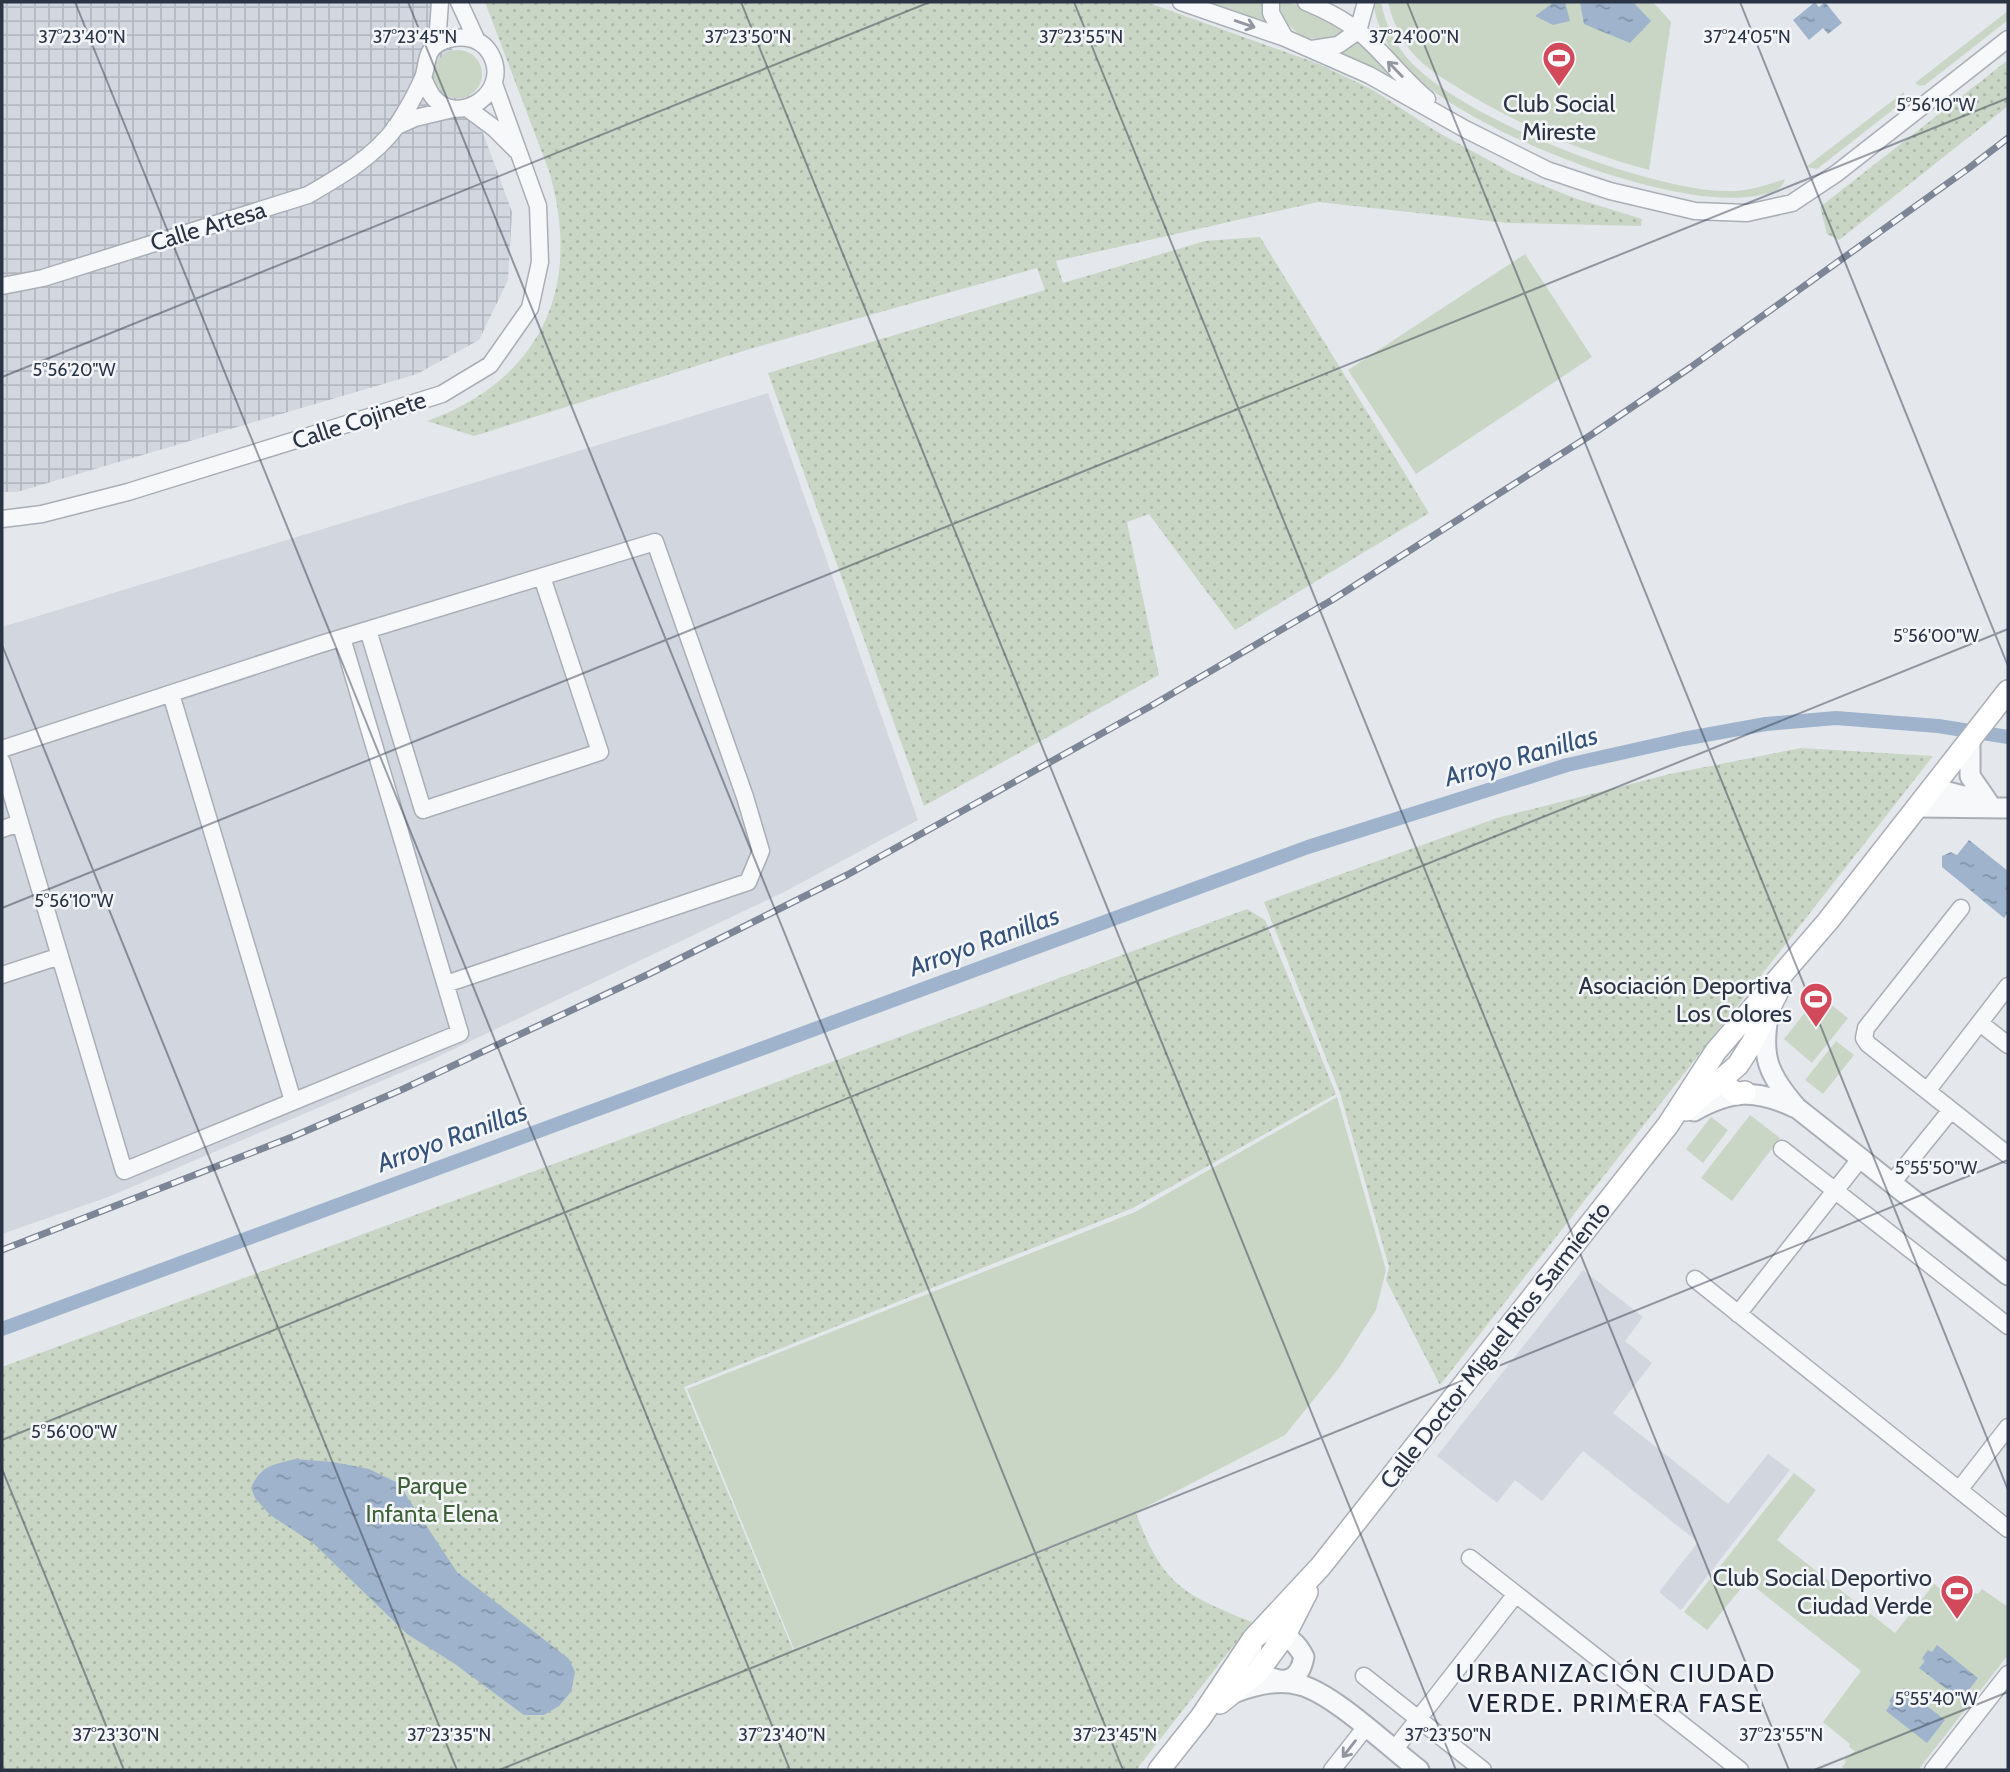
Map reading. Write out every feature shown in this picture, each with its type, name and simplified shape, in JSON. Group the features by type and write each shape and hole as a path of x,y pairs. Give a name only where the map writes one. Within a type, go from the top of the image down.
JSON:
{"main road":[{"name":"Calle Doctor Miguel Rios Sarmiento","path":"1160,1770 1201,1717 1254,1639 1321,1566 1668,1125 1716,1051 1788,969 2004,696"},
{"name":"Calle Doctor Miguel Rios Sarmiento","path":"1668,1125 1738,1065 1752,1043 1788,969"},
{"path":"1720,1081 1741,1093"},
{"name":"Calle Doctor Miguel Rios Sarmiento","path":"1201,1717 1258,1672 1285,1635 1321,1566"}],"street":[{"path":"440,2 436,44 426,59 423,78 433,98 460,108 484,100 494,84 495,69 490,53 477,41 459,2"},
{"path":"1181,2 1312,49 1368,75 1465,129 1547,170 1609,191 1695,211 1747,213 1792,203 1837,173 2008,39"},
{"path":"1271,2 1271,13 1284,38"},
{"path":"1306,2 1320,7 1359,31 1412,87 1465,129"},
{"path":"1312,49 1338,45 1359,31 1366,2"},
{"path":"436,44 461,36 477,41"},
{"name":"Calle Artesa","path":"2,286 43,278 308,195 341,176 370,153 395,127 423,78"},
{"name":"Calle Cojinete","path":"2,519 42,514 128,492 338,427 442,394 490,365 530,308 540,262 538,206 494,84"},
{"name":"Calle Cojinete","path":"460,108 494,128 521,154"},
{"name":"Calle Artesa","path":"395,127 415,118 460,108"},
{"path":"2,749 342,638 655,542 746,797 761,851 748,882 446,984"},
{"path":"368,630 423,810 600,752 542,577"},
{"path":"2,762 124,1171 460,1033 342,638"},
{"path":"171,694 293,1101"},
{"path":"1970,741 1970,776 2000,806"},
{"path":"1932,788 2000,806"},
{"path":"1932,788 1951,809"},
{"path":"1917,807 1951,809 2000,806"},
{"path":"2,829 20,823"},
{"path":"1961,908 1866,1028 1864,1038 1868,1044 2008,1154"},
{"path":"2,975 60,956"},
{"path":"1927,1091 2008,986"},
{"path":"1668,1125 1719,1097 1755,1089 1763,1082 1767,1073 1765,1029 1769,1008"},
{"path":"1980,1023 2008,1045"},
{"path":"1720,1081 1716,1067 1716,1051 1726,1044 1738,1041 1752,1043 1767,1063 1777,1083 1797,1108 2008,1275"},
{"path":"1741,1093 1777,1099 1797,1108"},
{"path":"1892,1183 1951,1110"},
{"path":"1782,1149 2008,1326"},
{"path":"1738,1314 1860,1159"},
{"path":"1695,1279 2008,1529"},
{"path":"1959,1490 2008,1427"},
{"path":"1470,1558 1739,1770"},
{"path":"1394,1750 1516,1594"},
{"path":"1231,1694 1253,1686 1277,1682 1293,1676 1301,1668 1304,1657 1303,1599"},
{"path":"1325,1696 1298,1645 1274,1631 1265,1632 1254,1639 1251,1652 1258,1672 1277,1682 1301,1685 1325,1696 1419,1770"},
{"path":"1933,1770 2008,1675"},
{"path":"1364,1676 1483,1770"},
{"path":"1332,1770 1365,1728"}],"shaded area":[{"path":"2,2 435,2 512,212 508,280 479,340 417,374 17,492 2,492"},
{"path":"768,393 918,820 784,892 433,1059 108,1197 2,1234 2,627"},
{"path":"1583,1270 1643,1317 1625,1341 1652,1363 1613,1413 1728,1504 1768,1454 1790,1470 1681,1610 1659,1592 1698,1542 1583,1451 1542,1501 1515,1480 1497,1503 1437,1456"}],"green space":[{"path":"485,2 1146,2 1319,64 1373,90 1434,130 1512,173 1574,198 1642,219 1641,226 1508,223 1318,202 1056,261 1063,283 1205,241 1260,237 1429,513 1235,630 1149,514 1127,522 1159,675 924,806 768,373 1045,290 1037,268 753,348 474,436 427,421 467,403 499,381 525,354 544,324 556,290 560,253 558,213 549,171"},
{"path":"1204,2 1264,2 1269,23 1266,24"},
{"path":"1279,2 1314,11 1344,32 1323,39 1303,36 1287,23"},
{"path":"1373,2 1381,2 1398,46 1433,82 1468,105 1555,146 1647,178 1689,187 1731,191 1785,179 1781,187 1773,192 1755,196 1718,197 1672,191 1621,178 1568,160 1470,114 1430,89 1402,64 1392,50 1383,35"},
{"name":"Club Social Mireste","path":"1388,2 1653,2 1671,22 1649,170 1580,148 1534,129 1446,80 1423,64 1410,50 1396,27"},
{"path":"2008,11 2008,20 1925,85 1915,83"},
{"path":"1358,41 1394,77 1392,80 1342,53"},
{"path":"458,50 467,51 475,57 481,65 481,83 475,91 467,97 458,98 449,97 441,91 435,83 434,74 435,65 441,57 449,51"},
{"path":"2008,60 2008,106 1839,240 1827,234 1820,207"},
{"path":"1904,92 1904,101 1817,169 1806,167"},
{"path":"1525,254 1592,357 1416,474 1348,370"},
{"path":"1801,748 1933,756 1440,1385 1386,1280 1389,1267 1340,1093 1264,902 1497,818 1670,774"},
{"name":"Parque Infanta Elena","path":"1247,909 1265,920 1336,1094 1133,1208 684,1387 793,1650 1136,1513 1156,1557 1178,1584 1209,1603 1252,1622 1136,1770 2,1770 2,1367"},
{"name":"Asociación Deportiva Los Colores","path":"1819,995 1848,1018 1812,1063 1784,1039"},
{"path":"1836,1041 1854,1055 1823,1094 1805,1080"},
{"path":"1337,1097 1386,1270 1376,1310 1339,1368 1285,1435 1138,1511 794,1649 687,1389 1135,1212"},
{"path":"1750,1115 1780,1138 1732,1201 1701,1178"},
{"path":"1711,1117 1728,1130 1703,1163 1686,1149"},
{"name":"Club Social Deportivo Ciudad Verde","path":"1794,1473 1816,1490 1777,1540 1895,1633 1934,1584 1956,1601 1959,1598 1969,1605 1975,1593 1978,1594 1982,1589 2008,1607 2008,1655 1918,1770 1847,1770 1842,1767 1846,1762 1844,1760 1855,1751 1823,1722 1861,1671 1747,1581 1707,1630 1684,1612"}],"water":[{"path":"1554,2 1565,2 1570,21 1553,25 1535,16"},
{"path":"1580,2 1633,2 1651,21 1630,43 1584,24"},
{"path":"1815,2 1819,7 1825,2 1842,23 1828,34 1823,28 1809,40 1793,20"},
{"path":"1969,840 2008,871 2008,913 2004,918 1942,867 1942,856 1951,852 1957,855"},
{"path":"295,1459 333,1462 369,1469 398,1483 457,1572 569,1659 575,1672 571,1692 559,1706 544,1715 524,1715 455,1664 407,1634 313,1543 270,1515 255,1498 251,1488 264,1470"},
{"path":"1937,1645 1978,1678 1961,1700 1919,1668 1925,1661 1922,1658 1928,1650 1932,1652"},
{"path":"1904,1688 1945,1720 1927,1743 1886,1711 1895,1692 1899,1694"}],"waterway":[{"name":"Arroyo Ranillas","path":"2,1329 1308,847 1567,765 1766,724 1836,718 1938,726 2008,737"}],"railway":[{"path":"2,1250 292,1137 401,1090 651,973 847,875 1151,706 1332,600 1591,435 1691,367 2008,138"}],"place":[{"name":"Club Social Mireste","path":"1559,88"},
{"name":"Asociación Deportiva Los Colores","path":"1816,1029"},
{"name":"Club Social Deportivo Ciudad Verde","path":"1957,1621"}],"district":[{"name":"URBANIZACIÓN CIUDAD VERDE. PRIMERA FASE","path":"1616,1688"}]}
